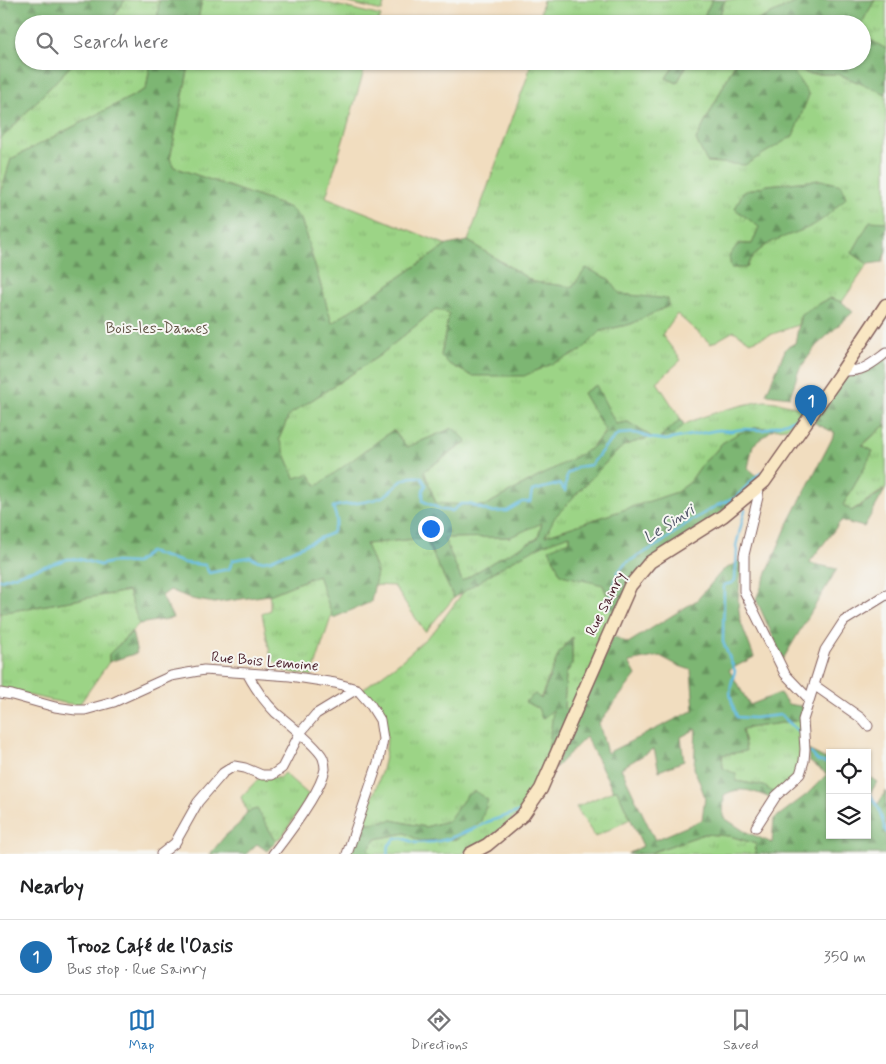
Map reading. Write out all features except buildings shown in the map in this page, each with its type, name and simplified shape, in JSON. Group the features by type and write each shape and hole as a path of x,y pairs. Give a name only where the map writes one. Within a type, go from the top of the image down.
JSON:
{"street":[{"name":"Rue Sainry","path":"470,854 487,845 523,815 540,789 630,586 650,562 723,516 759,487 842,371 886,305"},
{"path":"842,371 856,372 867,368 886,354"},
{"path":"759,487 744,555 744,591 785,674 809,699"},
{"path":"756,827 776,796 800,774 805,749 804,720 825,650 844,621 886,595"},
{"name":"Rue Bois Lemoine","path":"0,693 62,708 85,710 114,702 160,680 182,673 204,670 290,676 335,683 357,689"},
{"path":"247,673 256,690 268,704 323,756 325,768 314,793 273,854"},
{"path":"814,685 861,718 868,726"},
{"path":"161,854 175,844 198,802 223,772 234,766 262,775 272,775 282,768 300,733 316,714 357,689 370,704 380,720 383,739 379,760 347,854"}],"green space":[{"path":"0,0 125,0 115,15 15,15 15,70 66,70 0,138"},
{"path":"125,0 160,1 158,15 115,15"},
{"path":"159,0 202,0 199,15 158,15"},
{"path":"202,0 315,0 377,15 199,15"},
{"path":"337,0 385,0 382,11"},
{"path":"543,0 712,0 704,15 540,15"},
{"path":"712,0 725,0 720,15 704,15"},
{"path":"725,0 801,0 769,15 720,15"},
{"path":"801,0 875,0 866,15 769,15"},
{"path":"875,0 886,0 886,49 871,40 871,15 866,15"},
{"path":"871,40 886,49 886,94 838,74 808,74 802,70 871,70"},
{"path":"66,70 149,70 146,89 11,159 0,195 0,138"},
{"name":"Bois-les-Dames","path":"149,70 188,70 170,159 174,167 290,208 301,219 332,323 447,245 468,241 534,282 573,287 586,268 609,279 620,294 668,299 668,306 631,324 601,331 581,351 524,376 472,376 449,364 441,356 449,313 436,309 379,356 289,415 279,439 295,478 309,474 317,486 393,430 407,447 453,428 467,441 424,471 436,503 484,506 590,449 606,432 583,393 596,385 616,424 628,422 652,437 625,445 613,455 555,517 545,536 677,492 689,483 703,463 722,443 739,433 757,427 773,429 753,445 748,468 764,482 650,562 614,612 603,585 561,575 549,549 570,541 570,535 524,554 454,598 425,538 366,544 377,572 371,602 333,618 318,575 269,595 214,603 192,599 170,590 162,596 173,618 139,624 128,591 0,613 0,195 11,159 146,89","holes":["542,523 538,538 462,581 444,538 510,537"]},
{"path":"188,70 364,70 326,197 447,245 332,323 301,219 290,208 174,167 170,159"},
{"path":"529,70 671,70 666,78 677,83 684,70 731,70 696,140 793,71 788,70 802,70 808,74 838,74 886,94 886,222 870,222 852,253 868,264 842,302 830,298 801,314 798,325 750,342 734,331 711,344 677,314 662,335 681,360 657,382 681,419 661,437 673,434 680,427 700,418 759,402 781,403 804,410 787,428 757,427 722,443 703,463 689,483 677,492 545,536 554,517 613,455 625,445 651,437 628,422 616,424 583,393 606,431 590,449 484,506 436,504 424,471 467,442 453,428 407,447 393,430 317,487 295,478 279,439 289,415 379,356 436,309 449,313 441,355 581,351 601,331 631,324 668,306 667,299 619,294 609,279 573,287 534,282 468,241","holes":["821,180 817,223 767,244 752,258 746,268 738,244 752,244 760,227 767,185"]},
{"path":"671,70 684,70 677,83 666,78"},
{"path":"731,70 793,71 809,95 793,136 745,165 707,162 696,140"},
{"path":"821,180 842,185 846,198 817,223 768,244 760,250 746,268 731,268 729,256 738,244 752,244 759,227 735,209 743,192 767,185"},
{"path":"870,221 886,222 886,250 883,262 868,264 852,253"},
{"path":"830,298 842,302 853,312 816,346 799,370 790,397 766,394 786,348 795,343 801,314"},
{"path":"886,356 886,426 862,445 873,451 843,505 852,511 885,490 864,527 841,521 809,563 837,569 783,659 756,599 786,528 835,433 811,421 844,374 859,376"},
{"path":"681,419 684,425 673,436 660,437"},
{"path":"886,426 886,488 851,511 843,505 873,451 862,446"},
{"path":"542,522 538,538 462,581 444,538 510,537"},
{"path":"570,535 570,541 603,585 614,612 572,715 564,708 566,674 572,664 572,637 559,653 540,699 525,701 538,708 554,709 549,747 552,761 519,814 486,840 462,854 372,854 368,850 376,839 405,833 420,841 458,839 467,795 448,821 425,827 392,820 362,824 382,769 387,740 386,726 381,713 363,689 401,661 435,630 464,591 501,567 546,542"},
{"path":"425,538 454,598 425,632 394,586 374,585 377,572 365,544"},
{"path":"742,560 738,601 740,620 754,657 729,670 750,705 780,693 788,704 806,707 801,720 742,729 746,751 722,755 723,768 736,774 736,781 764,786 775,794 771,798 742,790 730,792 724,795 723,817 744,831 772,843 774,819 806,795 826,775 826,839 871,839 871,799 878,804 886,791 886,854 755,854 756,844 730,836 704,834 647,854 628,854 643,846 617,790 613,790 586,737 554,769 613,636 628,643 697,600 722,571","holes":["660,656 691,670 694,710 607,753 599,723 636,675 629,662","696,729 694,768 705,797 702,820 655,840 621,768 654,749 659,771 684,761 681,737"]},
{"path":"318,575 332,614 312,676 284,671 271,658 262,614 270,610 269,595"},
{"path":"128,591 139,624 109,654 109,662 79,705 0,689 0,613"},
{"path":"132,632 137,653 109,662 109,654"},
{"path":"572,637 572,664 566,674 564,708 572,715 552,761 549,747 553,710 542,719 538,708 525,702 535,694 541,699 559,653"},
{"path":"801,720 802,749 798,772 775,794 764,786 736,781 723,768 722,755 746,751 742,729"},
{"path":"808,750 826,759 826,773 809,761"},
{"path":"284,773 309,795 283,835 276,841 257,809 247,812 241,797 260,777 279,778"},
{"path":"871,778 877,782 871,792"},
{"path":"617,789 630,819 595,837 576,807"},
{"path":"475,791 488,800 481,821 458,839 420,841 405,833 376,839 368,850 372,854 350,854 362,824 392,820 425,827 448,821 467,795"},
{"path":"257,809 276,841 267,851 257,844 246,854 210,854 225,836 239,824 247,812"},
{"path":"704,834 730,836 756,844 755,854 647,854"}],"waterway":[{"path":"0,580 68,559 79,559 100,565 112,562 136,563 149,552 185,563 205,565 209,573 229,569 233,560 250,557 259,561 270,560 332,533 337,520 333,507 378,499 408,478 421,477 426,485 423,490 423,501 442,510 452,511 461,504 470,504 490,512 507,511 522,502 530,502 532,491 559,484 565,491 567,474 577,467 591,465 618,434 635,433 666,440 718,430 763,430 793,420 803,413"},
{"name":"Le Sinri","path":"609,608 618,572 626,563 661,543 686,524 716,506 735,498 761,472"},
{"path":"745,510 736,546 735,580 724,585 723,642 735,671 730,689 731,699 737,717 754,718 781,715 799,732"},
{"path":"811,753 818,761 826,763"},
{"path":"870,794 879,809 886,832"},
{"path":"388,854 389,845 395,839 402,838 416,843 448,839 487,822 518,812"}],"place":[{"name":"Trooz Café de l'Oasis","path":"811,426"}]}
